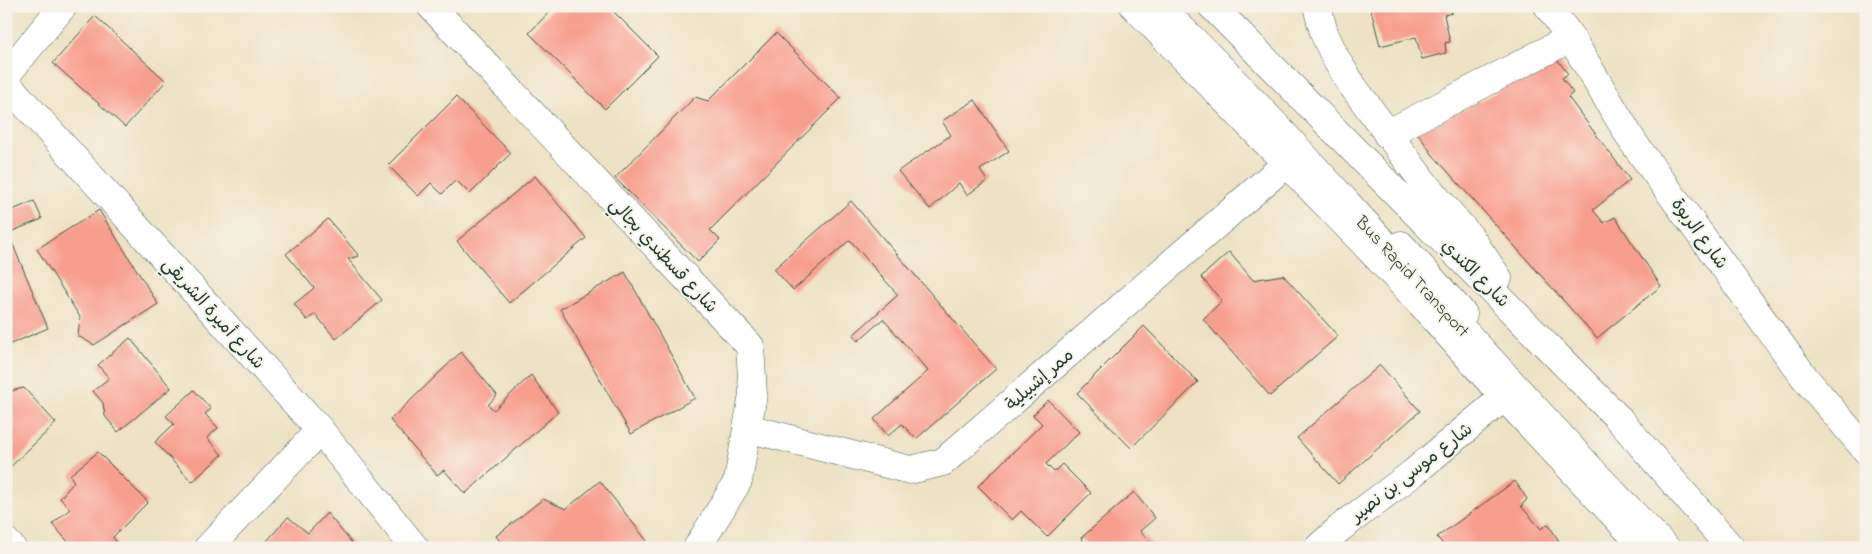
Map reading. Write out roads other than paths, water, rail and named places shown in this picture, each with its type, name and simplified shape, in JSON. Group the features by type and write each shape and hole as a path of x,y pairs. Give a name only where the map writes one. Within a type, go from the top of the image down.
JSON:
{"street":[{"path":"6,75 63,6"},
{"name":"شارع قسطندي بجالي","path":"431,6 750,346 753,394 738,481 697,548"},
{"path":"1134,6 1416,298 1504,397 1645,548"},
{"name":"Bus Rapid Transport","path":"1158,6 1280,132 1596,475 1666,548"},
{"name":"Bus Rapid Transport","path":"1175,6 1298,131 1555,416 1679,548"},
{"name":"شارع الكندي","path":"1212,6 1618,417 1731,548"},
{"path":"1317,6 1324,33 1337,61 1387,134 1427,187 1470,237 1532,329"},
{"name":"شارع الربوة","path":"1548,6 1571,38 1633,142 1805,378 1866,450"},
{"path":"1387,134 1571,38"},
{"name":"شارع أميرة الشريقي","path":"6,83 320,430 415,548"},
{"name":"ممر إشبيلية","path":"748,428 910,470 943,462 1287,163"},
{"name":"شارع موسى بن نصير","path":"1318,548 1340,528 1413,473 1504,397"},
{"path":"208,548 320,430"},
{"path":"6,542 12,548"}]}
